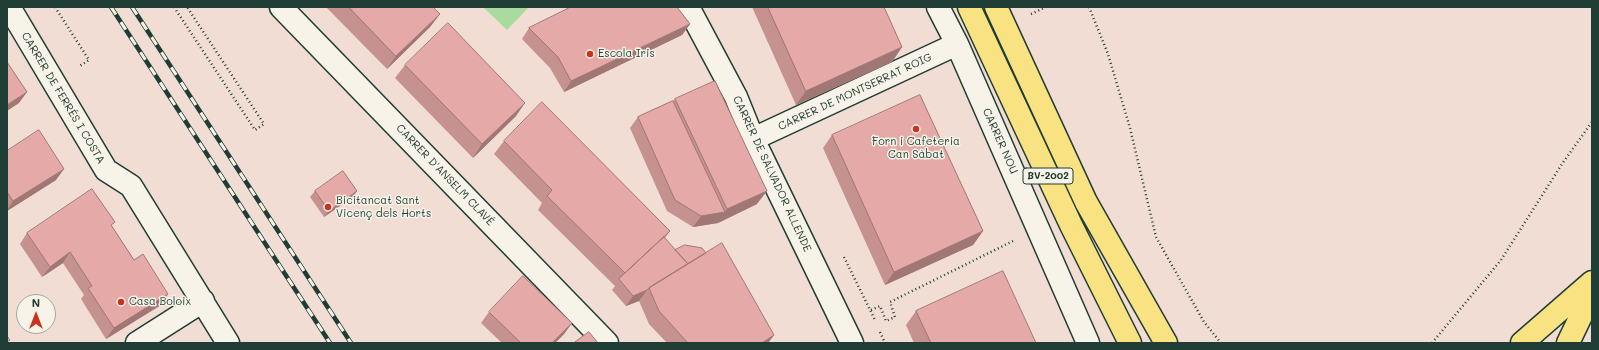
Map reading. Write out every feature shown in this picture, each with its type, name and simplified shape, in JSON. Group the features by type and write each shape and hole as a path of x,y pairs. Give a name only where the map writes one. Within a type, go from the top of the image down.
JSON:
{"main road":[{"name":"BV-2002","path":"970,7 1071,225 1130,343"},
{"name":"BV-2002","path":"996,7 1086,202 1166,343"},
{"path":"1522,343 1592,282"},
{"path":"1537,343 1592,282"},
{"path":"1568,343 1592,293"}],"street":[{"name":"CARRER DE FERRÉS I COSTA","path":"10,7 106,170 131,186 228,343"},
{"name":"CARRER D'ANSELM CLAVÉ","path":"282,7 607,343"},
{"name":"CARRER DE SALVADOR ALLENDE","path":"688,7 736,97 753,140 852,343"},
{"name":"CARRER NOU","path":"938,7 1039,229 1088,343"},
{"name":"CARRER DE MONTSERRAT ROIG","path":"753,140 956,44"},
{"path":"137,343 203,301"}],"path":[{"path":"54,7 89,60 74,70"},
{"path":"174,7 255,130 264,124 187,7"},
{"path":"1089,7 1108,54 1123,106 1156,238 1204,322 1221,343"},
{"path":"1432,343 1501,260 1562,164 1592,122"},
{"path":"871,310 880,306 886,321 891,319 895,317 890,302 1039,229"}],"green space":[{"path":"483,7 529,7 507,30"}],"building":[{"path":"349,7 433,7 440,14 396,56"},
{"name":"Escola Iris","path":"571,7 677,7 690,24 571,81 558,57 529,28"},
{"path":"768,7 884,7 902,47 806,91"},
{"path":"448,23 525,103 482,144 405,65"},
{"path":"7,62 27,92 7,105"},
{"path":"715,81 767,191 727,209 675,99"},
{"path":"920,95 983,231 894,272 832,135"},
{"path":"673,101 725,212 701,216 675,200 638,117"},
{"path":"542,102 670,231 625,273 547,196 552,190 504,141"},
{"path":"39,130 64,169 13,201 7,192 7,151"},
{"name":"Bicitancat Sant Vicenç dels Horts","path":"343,171 357,191 329,211 315,191"},
{"path":"92,189 115,222 111,225 134,260 143,254 168,294 114,328 88,288 92,286 70,252 50,267 27,233"},
{"path":"664,237 688,264 647,290 633,296 619,279"},
{"path":"722,243 774,335 762,343 688,343 659,311 649,288"},
{"path":"685,245 702,248 706,253 688,264 675,250"},
{"path":"1003,271 1036,343 931,343 916,311"},
{"path":"523,276 572,323 552,343 521,343 489,312"},
{"path":"589,332 598,343 574,343"}],"railway":[{"path":"111,7 330,343"},
{"path":"132,7 351,343"}],"place":[{"name":"Escola Iris","path":"590,54"},
{"name":"Forn i Cafeteria Can Sàbat","path":"916,129"},
{"name":"Bicitancat Sant Vicenç dels Horts","path":"328,207"},
{"name":"Casa Boloix","path":"121,302"}]}
